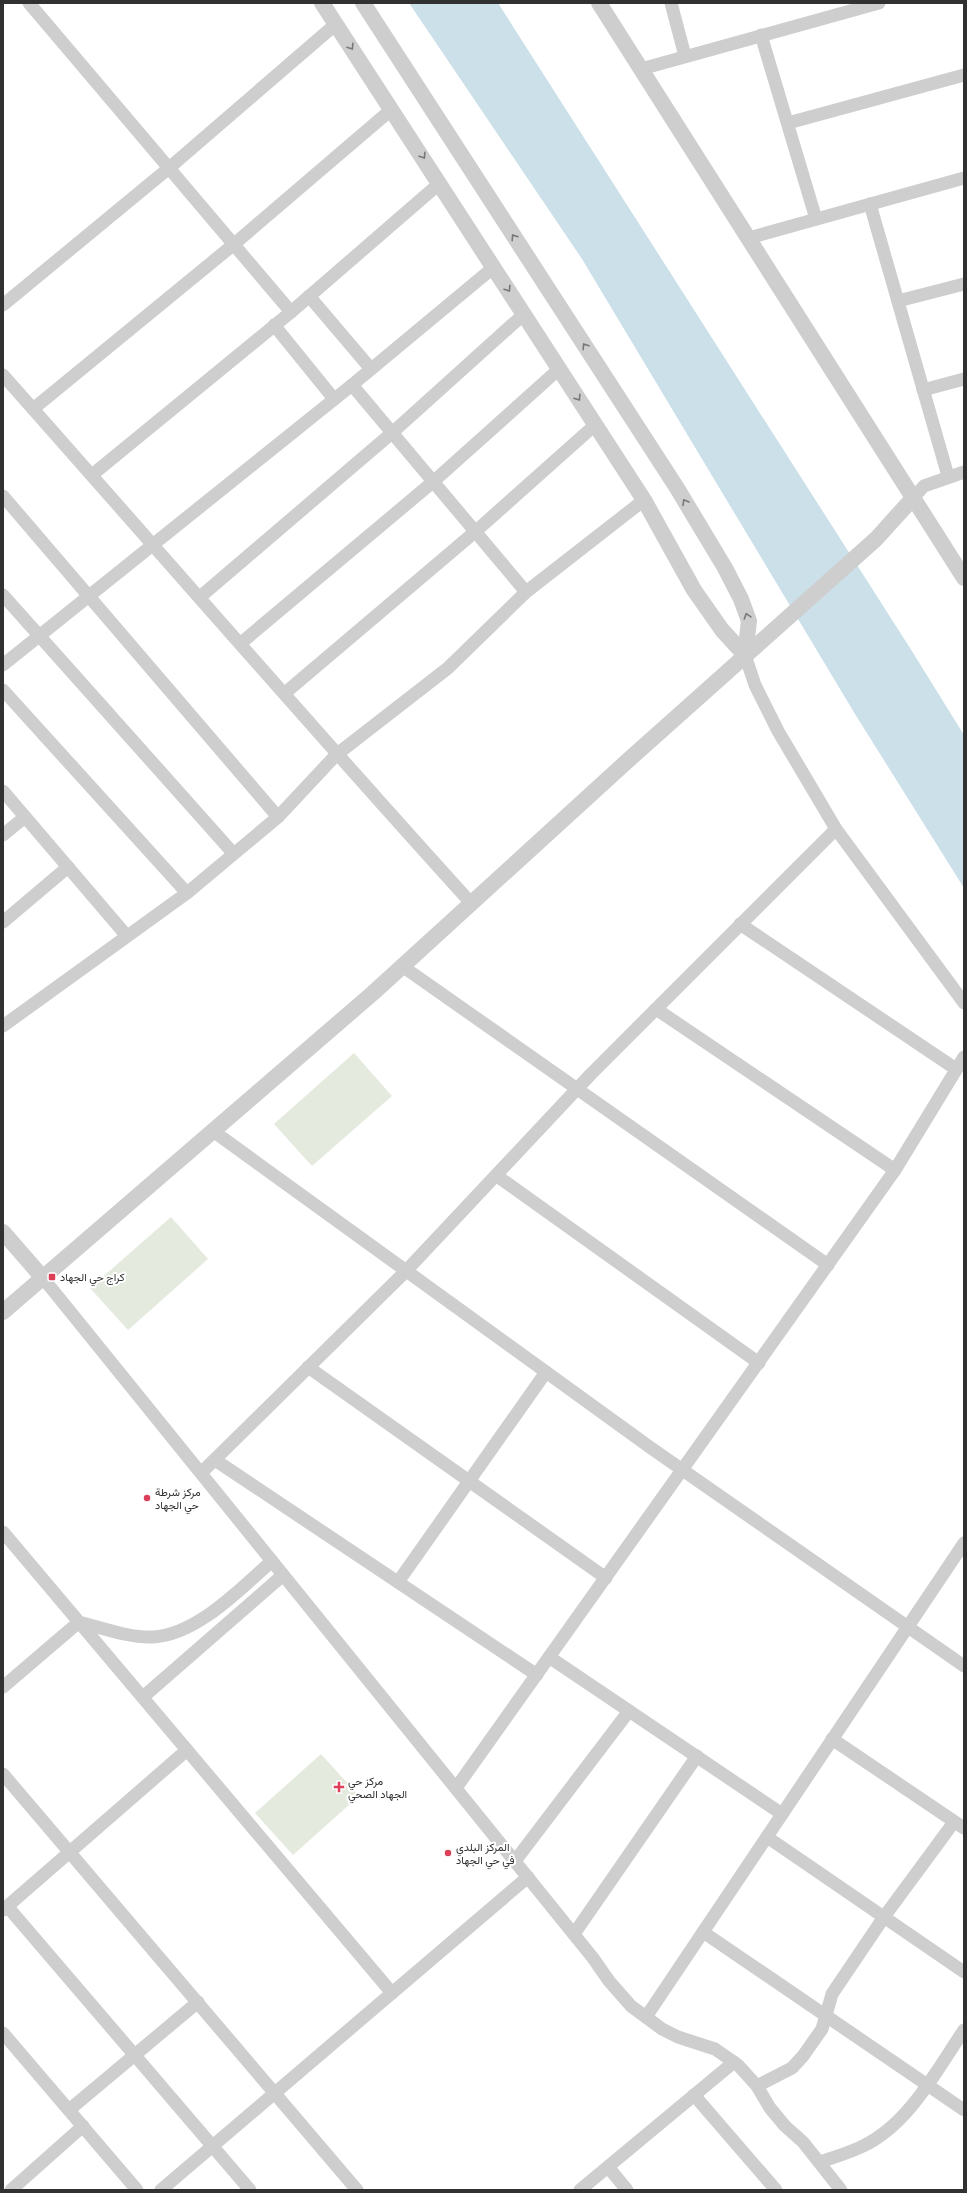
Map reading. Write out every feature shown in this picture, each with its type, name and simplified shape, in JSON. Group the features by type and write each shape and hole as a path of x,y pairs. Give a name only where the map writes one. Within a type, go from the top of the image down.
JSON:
{"street":[{"path":"29,3 291,312"},
{"path":"322,3 644,500 694,590 722,630 745,655 755,685 778,731 836,829 964,1003"},
{"path":"363,3 677,488 725,568 749,621 745,655"},
{"path":"599,3 964,578"},
{"path":"671,3 685,56"},
{"path":"641,69 877,3"},
{"path":"3,305 169,168 336,24"},
{"path":"761,35 816,219"},
{"path":"788,123 964,75"},
{"path":"33,409 233,245 392,109"},
{"path":"749,238 964,178"},
{"path":"92,475 291,312 440,183"},
{"path":"870,204 948,476"},
{"path":"3,665 352,385 494,267"},
{"path":"898,301 964,284"},
{"path":"309,296 371,369"},
{"path":"200,597 393,432 524,314"},
{"path":"274,325 334,399"},
{"path":"241,643 434,481 559,369"},
{"path":"3,375 285,693 336,755 471,903"},
{"path":"924,390 964,379"},
{"path":"352,385 526,592"},
{"path":"285,693 476,531 596,425"},
{"path":"3,1312 402,966 745,655 876,539 924,486 948,476 964,472"},
{"path":"3,496 278,817"},
{"path":"3,1026 126,935 187,893 233,853 278,817 336,755 448,668 526,592 644,500"},
{"path":"3,596 233,853"},
{"path":"3,690 187,893"},
{"path":"3,791 126,935"},
{"path":"3,835 25,817"},
{"path":"201,1473 406,1271 497,1176 577,1089 836,829"},
{"path":"3,922 68,867"},
{"path":"740,924 956,1069"},
{"path":"402,966 828,1265"},
{"path":"656,1009 895,1170"},
{"path":"456,1788 895,1170 964,1057"},
{"path":"213,1131 682,1470 964,1666"},
{"path":"497,1176 759,1363"},
{"path":"3,1232 43,1278 456,1788 574,1934 609,1981 631,2006 646,2017 673,2034 715,2049 734,2062 757,2086 770,2108 820,2162 841,2190"},
{"path":"308,1368 470,1480 606,1578"},
{"path":"398,1582 546,1372"},
{"path":"215,1460 537,1674"},
{"path":"3,1532 392,1993"},
{"path":"646,2017 964,1543"},
{"path":"79,1622 135,1636 154,1637 176,1632 201,1620 232,1596 272,1561"},
{"path":"143,1697 283,1575"},
{"path":"3,1687 79,1622"},
{"path":"549,1657 782,1814"},
{"path":"515,1861 629,1711"},
{"path":"757,2086 792,2068 822,2029 832,1994 884,1917 959,1825 832,1739"},
{"path":"187,1750 5,1908 135,2055 250,2190"},
{"path":"574,1934 697,1756"},
{"path":"3,1774 357,2190"},
{"path":"767,1837 964,1972"},
{"path":"161,2190 528,1877"},
{"path":"703,1932 964,2110"},
{"path":"69,2110 198,2002"},
{"path":"820,2162 863,2146 878,2137 906,2111 927,2085 964,2030"},
{"path":"3,2033 137,2190"},
{"path":"580,2190 734,2062"},
{"path":"694,2095 776,2190"},
{"path":"10,2190 83,2126"},
{"path":"608,2167 627,2190"}],"shaded area":[{"path":"354,1053 392,1096 312,1166 274,1124"},
{"path":"171,1217 208,1259 128,1330 90,1288"},
{"path":"321,1754 359,1796 293,1855 255,1813"}],"water":[{"path":"409,3 498,3 910,648 964,735 964,888 855,714 582,259"}],"place":[{"name":"كراج حي الجهاد","path":"52,1277"},
{"name":"مركز شرطة حي الجهاد","path":"147,1498"},
{"name":"مركز حي الجهاد الصحي","path":"339,1787"},
{"name":"المركز البلدي في حي الجهاد","path":"448,1853"}]}
